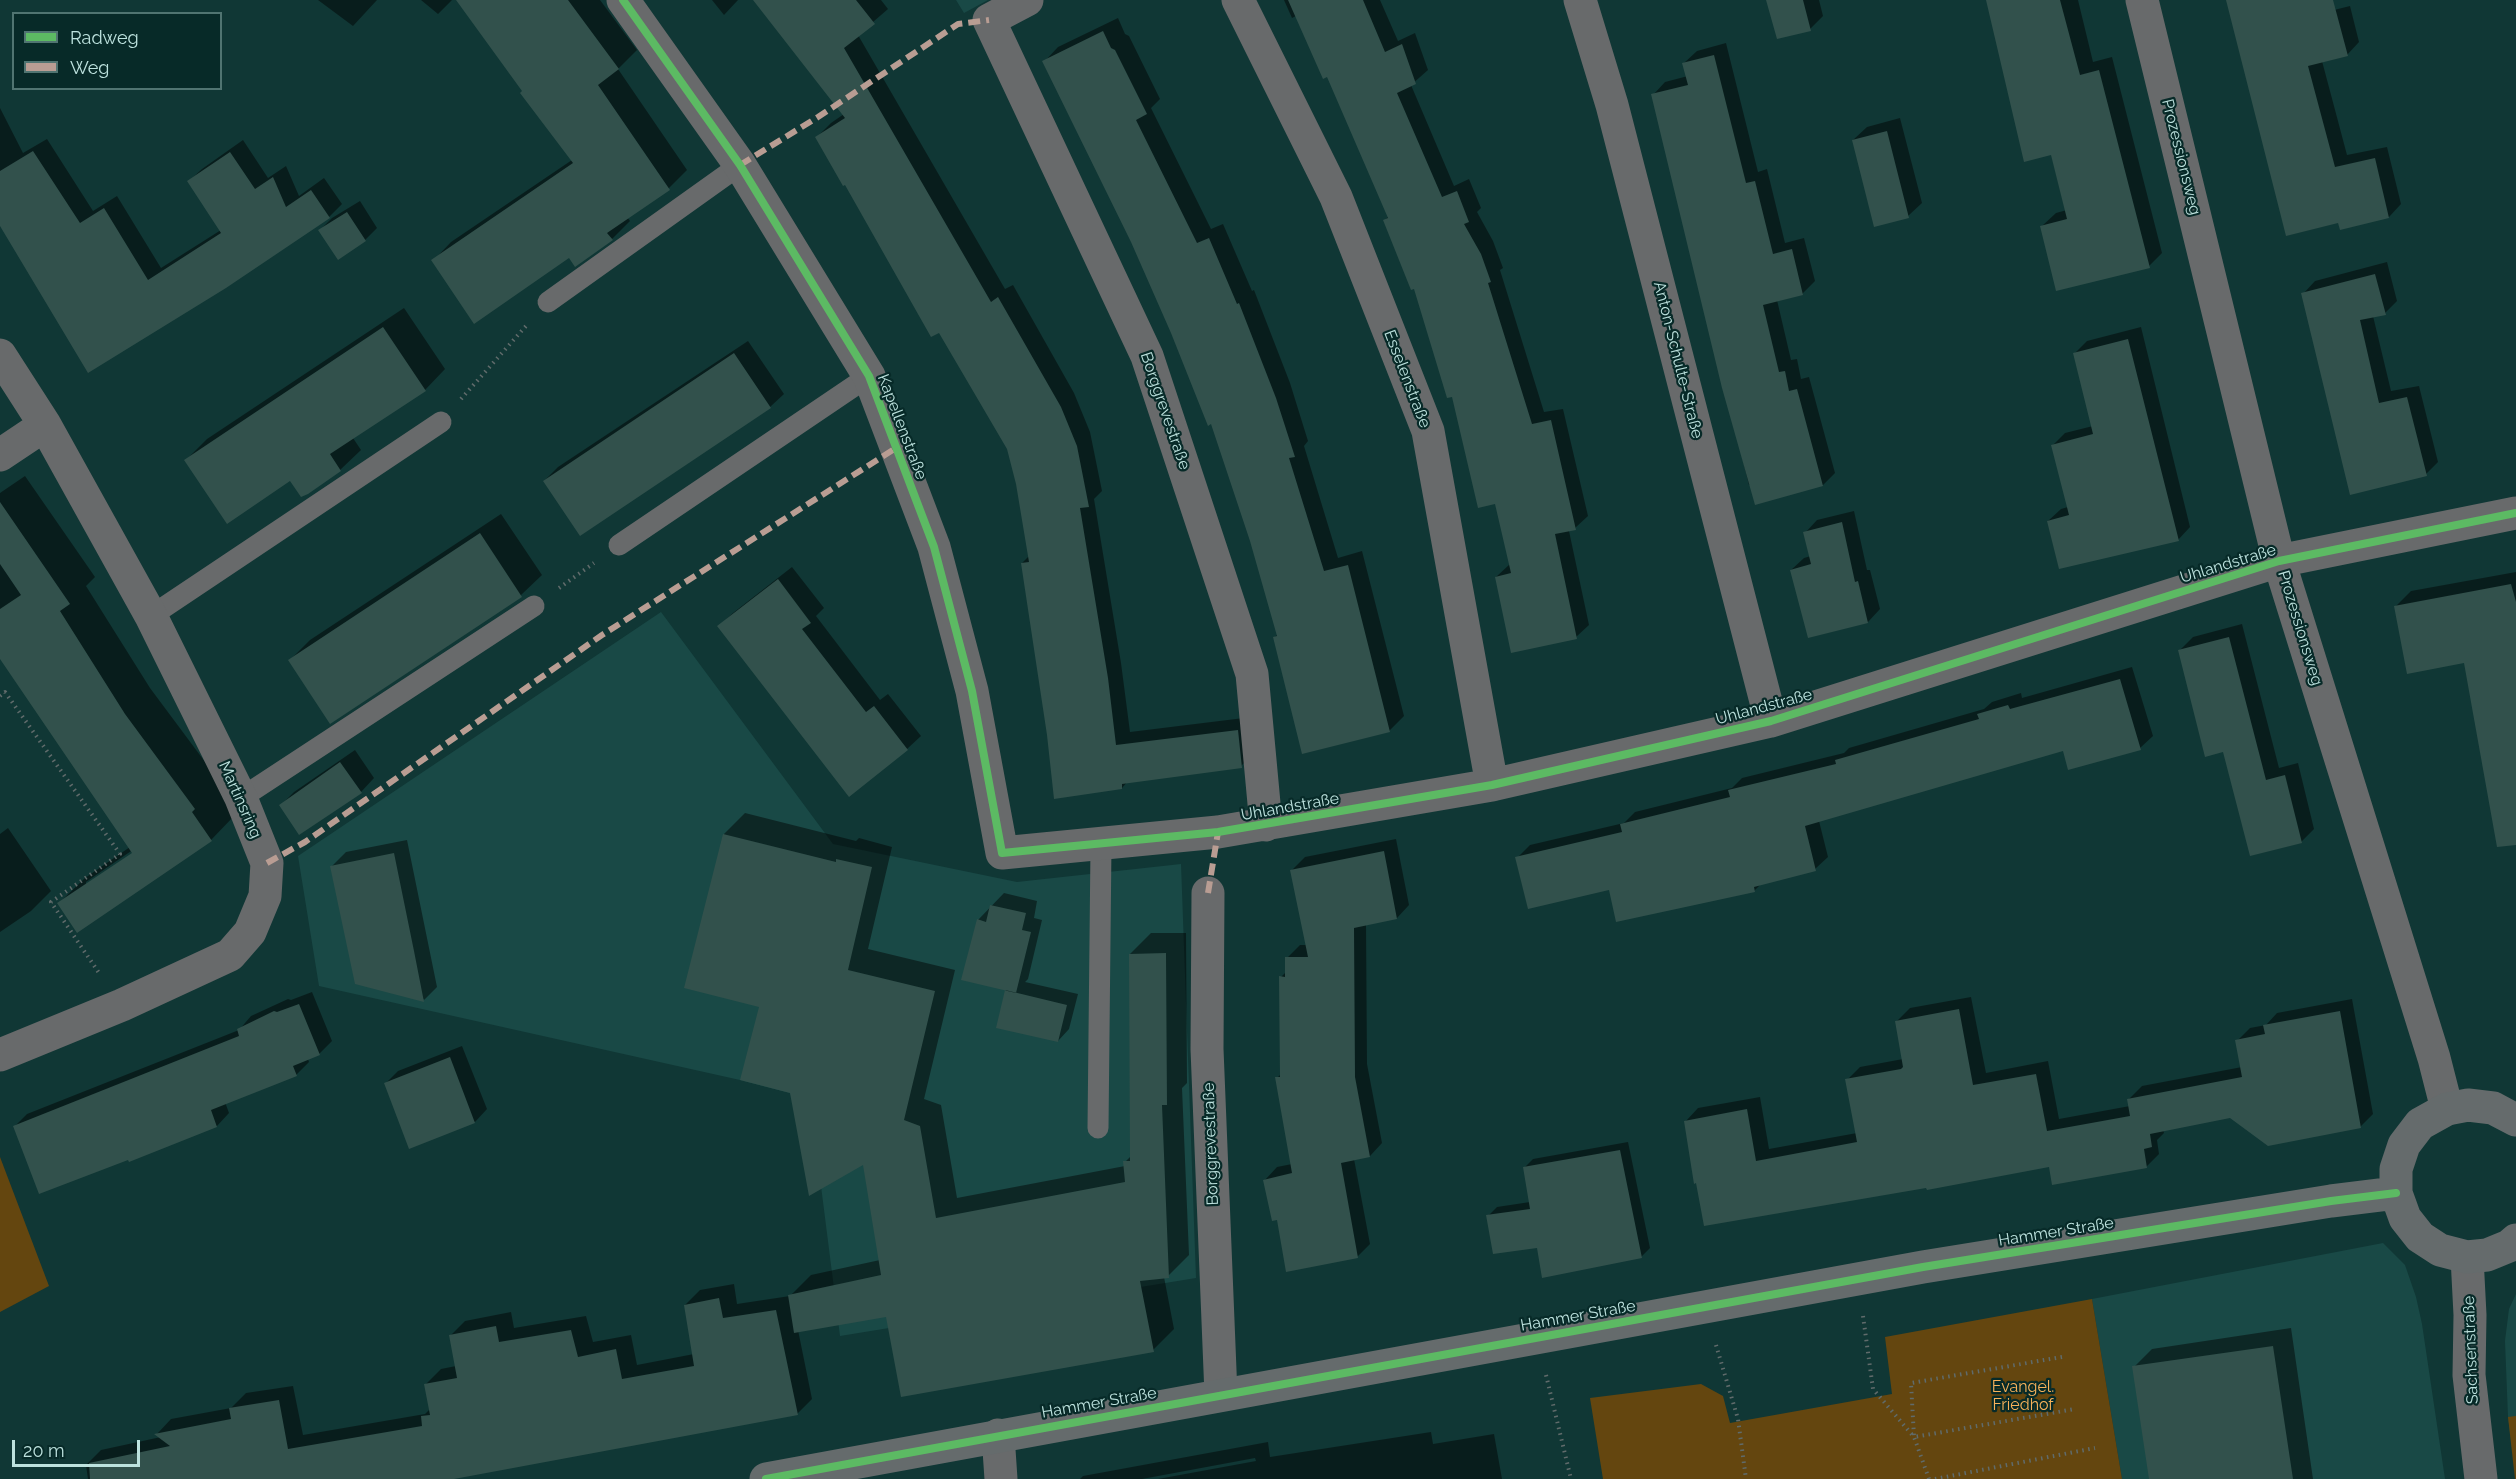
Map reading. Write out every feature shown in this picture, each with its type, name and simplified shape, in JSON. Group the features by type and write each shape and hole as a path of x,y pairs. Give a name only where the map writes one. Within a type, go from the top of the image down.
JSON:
{"main road":[{"path":"2516,1120 2493,1108 2468,1105 2447,1109 2420,1124 2404,1145 2396,1169 2396,1193 2405,1218 2420,1237 2440,1250 2467,1257 2487,1255 2509,1246 2516,1240"},
{"name":"Hammer Straße","path":"766,1479 1858,1279 2319,1203 2396,1193"}],"street":[{"name":"Kapellenstraße","path":"623,0 740,165 869,376 934,547 972,692 1002,853"},
{"name":"Borggrevestraße","path":"1027,0 989,20 1147,356 1252,674 1266,825"},
{"name":"Esselenstraße","path":"1238,0 1336,197 1428,431 1492,785"},
{"name":"Anton-Schulte-Straße","path":"1580,0 1612,105 1771,721"},
{"name":"Prozessionsweg","path":"2142,0 2279,561 2434,1058 2447,1109"},
{"name":"Martinsring","path":"0,355 45,425 151,616 241,798 267,863 265,896 250,932 230,956 122,1005 0,1055"},
{"path":"0,455 45,425"},
{"name":"Uhlandstraße","path":"1002,853 1101,845 1266,825 1492,785 1771,721 2279,561 2516,513"},
{"name":"Borggrevestraße","path":"1208,893 1207,1049 1221,1395"},
{"name":"Sachsenstraße","path":"2467,1257 2470,1315 2469,1375 2481,1479"},
{"path":"998,1436 1001,1479"}],"lane":[{"path":"548,302 740,165"},
{"path":"619,545 869,376"},
{"path":"151,616 441,422"},
{"path":"241,798 534,606"},
{"path":"1098,1128 1101,845"}],"path":[{"path":"441,422 548,302"},
{"path":"534,606 619,545"},
{"path":"0,696 5,692 120,854 51,902 122,1005"},
{"path":"1858,1279 1873,1389 1914,1437"},
{"path":"1705,1307 1738,1419 1746,1479"},
{"path":"1537,1337 1571,1479"},
{"path":"1929,1479 1914,1437 1911,1383 2062,1357"},
{"path":"1914,1437 2075,1409"},
{"path":"1935,1479 2095,1448"}],"shaded area":[{"path":"956,0 988,0 964,13"},
{"path":"661,612 833,844 1017,882 1181,864 1196,1278 840,1336 821,1186 790,1093 319,986 298,856"},
{"path":"2383,1243 2405,1265 2416,1297 2445,1479 2122,1479 2092,1299"},
{"path":"2516,1294 2516,1479 2508,1417 2505,1341 2509,1309"}],"green space":[{"path":"0,1157 49,1286 0,1312"},
{"name":"Evangel. Friedhof","path":"2092,1299 2122,1479 1603,1479 1590,1398 1701,1384 1723,1396 1730,1423 1892,1394 1885,1337"},
{"path":"2516,1416 2516,1479 2515,1479 2508,1417"}],"building":[{"path":"456,0 568,0 619,69 598,85 670,190 607,233 613,240 575,267 569,258 474,324 431,260 573,163 520,93 522,91"},
{"path":"753,0 856,0 875,24 844,48 991,302 998,297 1061,407 1077,446 1089,507 1080,508 1108,678 1116,745 1238,730 1242,768 1122,784 1122,789 1054,799 1047,735 1021,563 1029,562 1016,484 1007,449 939,333 931,337 845,185 843,186 815,137 845,118"},
{"path":"1288,0 1363,0 1385,52 1402,44 1416,84 1397,93 1442,197 1457,191 1469,222 1464,224 1481,254 1491,282 1488,283 1532,424 1551,420 1576,530 1555,534 1577,639 1511,653 1495,577 1511,573 1495,504 1478,508 1452,397 1447,398 1414,289 1411,290 1383,220 1388,218 1327,77 1323,79"},
{"path":"1766,0 1803,0 1811,31 1777,39"},
{"path":"1986,0 2060,0 2080,75 2099,70 2150,268 2056,291 2040,226 2067,219 2051,155 2024,162"},
{"path":"2226,0 2333,0 2348,56 2308,66 2335,167 2375,158 2389,218 2340,230 2338,223 2286,236"},
{"path":"1103,31 1147,114 1136,120 1197,243 1209,238 1237,304 1239,303 1276,398 1295,457 1289,458 1324,571 1348,565 1390,732 1302,754 1273,637 1277,636 1250,541 1211,424 1208,426 1131,242 1042,61"},
{"path":"1714,55 1746,183 1755,181 1773,254 1792,249 1803,295 1763,305 1779,372 1785,371 1789,391 1797,389 1823,486 1755,505 1722,388 1651,94 1688,85 1682,63"},
{"path":"1887,131 1909,218 1874,227 1852,140"},
{"path":"33,151 80,223 104,208 148,280 221,233 187,181 230,152 255,189 273,177 286,207 311,190 330,218 226,288 88,373 0,226 0,171"},
{"path":"347,212 366,241 338,260 318,230"},
{"path":"2375,274 2386,315 2360,320 2379,403 2407,397 2427,476 2350,495 2301,293"},
{"path":"383,327 426,391 330,454 341,471 308,494 301,497 290,481 227,524 184,460"},
{"path":"2128,339 2179,541 2059,569 2047,521 2069,515 2051,445 2093,434 2073,353"},
{"path":"734,353 771,408 580,536 543,481"},
{"path":"0,502 70,604 60,611 125,714 195,809 192,812 212,841 77,933 57,903 132,853 0,659 0,609 21,595 0,564"},
{"path":"1842,522 1855,582 1858,581 1868,623 1808,638 1790,570 1811,564 1803,532"},
{"path":"480,533 522,597 330,724 288,660"},
{"path":"778,579 811,623 802,629 866,712 874,706 908,750 849,797 717,626"},
{"path":"2511,584 2516,602 2516,845 2497,847 2464,663 2407,674 2394,606"},
{"path":"2229,637 2266,780 2285,775 2302,843 2250,856 2223,752 2205,757 2178,650"},
{"path":"2120,679 2141,750 2068,770 2063,751 1805,826 1816,871 1754,887 1755,892 1616,922 1609,890 1528,909 1515,857 1622,832 1620,824 1730,797 1728,790 1836,764 1835,760 1979,719 1977,714 2008,705 2010,709"},
{"path":"340,762 362,793 299,835 279,805"},
{"path":"723,834 836,862 836,859 872,867 848,970 935,991 904,1120 920,1126 936,1218 1125,1182 1123,1161 1130,1161 1129,954 1166,953 1167,1105 1162,1105 1169,1278 1140,1281 1154,1352 901,1397 886,1317 794,1333 788,1295 881,1275 863,1165 809,1196 790,1093 740,1080 759,1007 684,988"},
{"path":"1384,851 1397,919 1354,928 1355,1077 1370,1157 1341,1163 1358,1258 1286,1272 1277,1220 1272,1221 1263,1180 1292,1173 1275,1077 1280,1077 1279,976 1285,977 1285,957 1308,957 1290,870"},
{"path":"394,853 424,1002 355,984 330,866"},
{"path":"990,905 1026,913 1022,930 1031,932 1016,993 961,980 977,919 986,922"},
{"path":"1005,990 1067,1005 1058,1042 996,1028"},
{"path":"299,1004 320,1055 293,1066 297,1076 211,1110 217,1127 39,1194 13,1126 239,1036 237,1029 274,1011"},
{"path":"1959,1009 1973,1085 2036,1074 2047,1131 2130,1116 2127,1099 2242,1077 2235,1040 2265,1034 2263,1025 2340,1011 2361,1128 2268,1146 2230,1118 2150,1134 2152,1147 2144,1149 2147,1168 2052,1185 2049,1167 1927,1190 1926,1188 1704,1226 1696,1183 1694,1184 1684,1121 1747,1109 1756,1161 1857,1142 1845,1079 1903,1067 1895,1021"},
{"path":"450,1057 475,1123 409,1149 384,1083"},
{"path":"1620,1150 1642,1258 1542,1278 1537,1248 1493,1254 1486,1215 1530,1209 1523,1167"},
{"path":"719,1298 723,1318 776,1310 798,1415 454,1479 90,1479 89,1463 170,1446 154,1434 231,1419 229,1408 279,1400 288,1449 422,1426 421,1416 430,1415 424,1384 457,1378 449,1335 496,1326 499,1342 571,1330 578,1357 616,1349 622,1379 694,1366 684,1305"},
{"path":"2273,1346 2293,1479 2149,1479 2132,1366"}],"marked path":[{"path":"740,165 818,117 958,24 989,20"},
{"path":"267,863 305,842 602,635 896,448"},
{"path":"1208,893 1218,832"}],"cycle path":[{"path":"623,0 740,165 869,376 934,547 972,691 1002,853 1218,832 1492,785 1771,721 2279,561 2516,513"},
{"path":"766,1479 1923,1267 2331,1201 2396,1193"}]}
